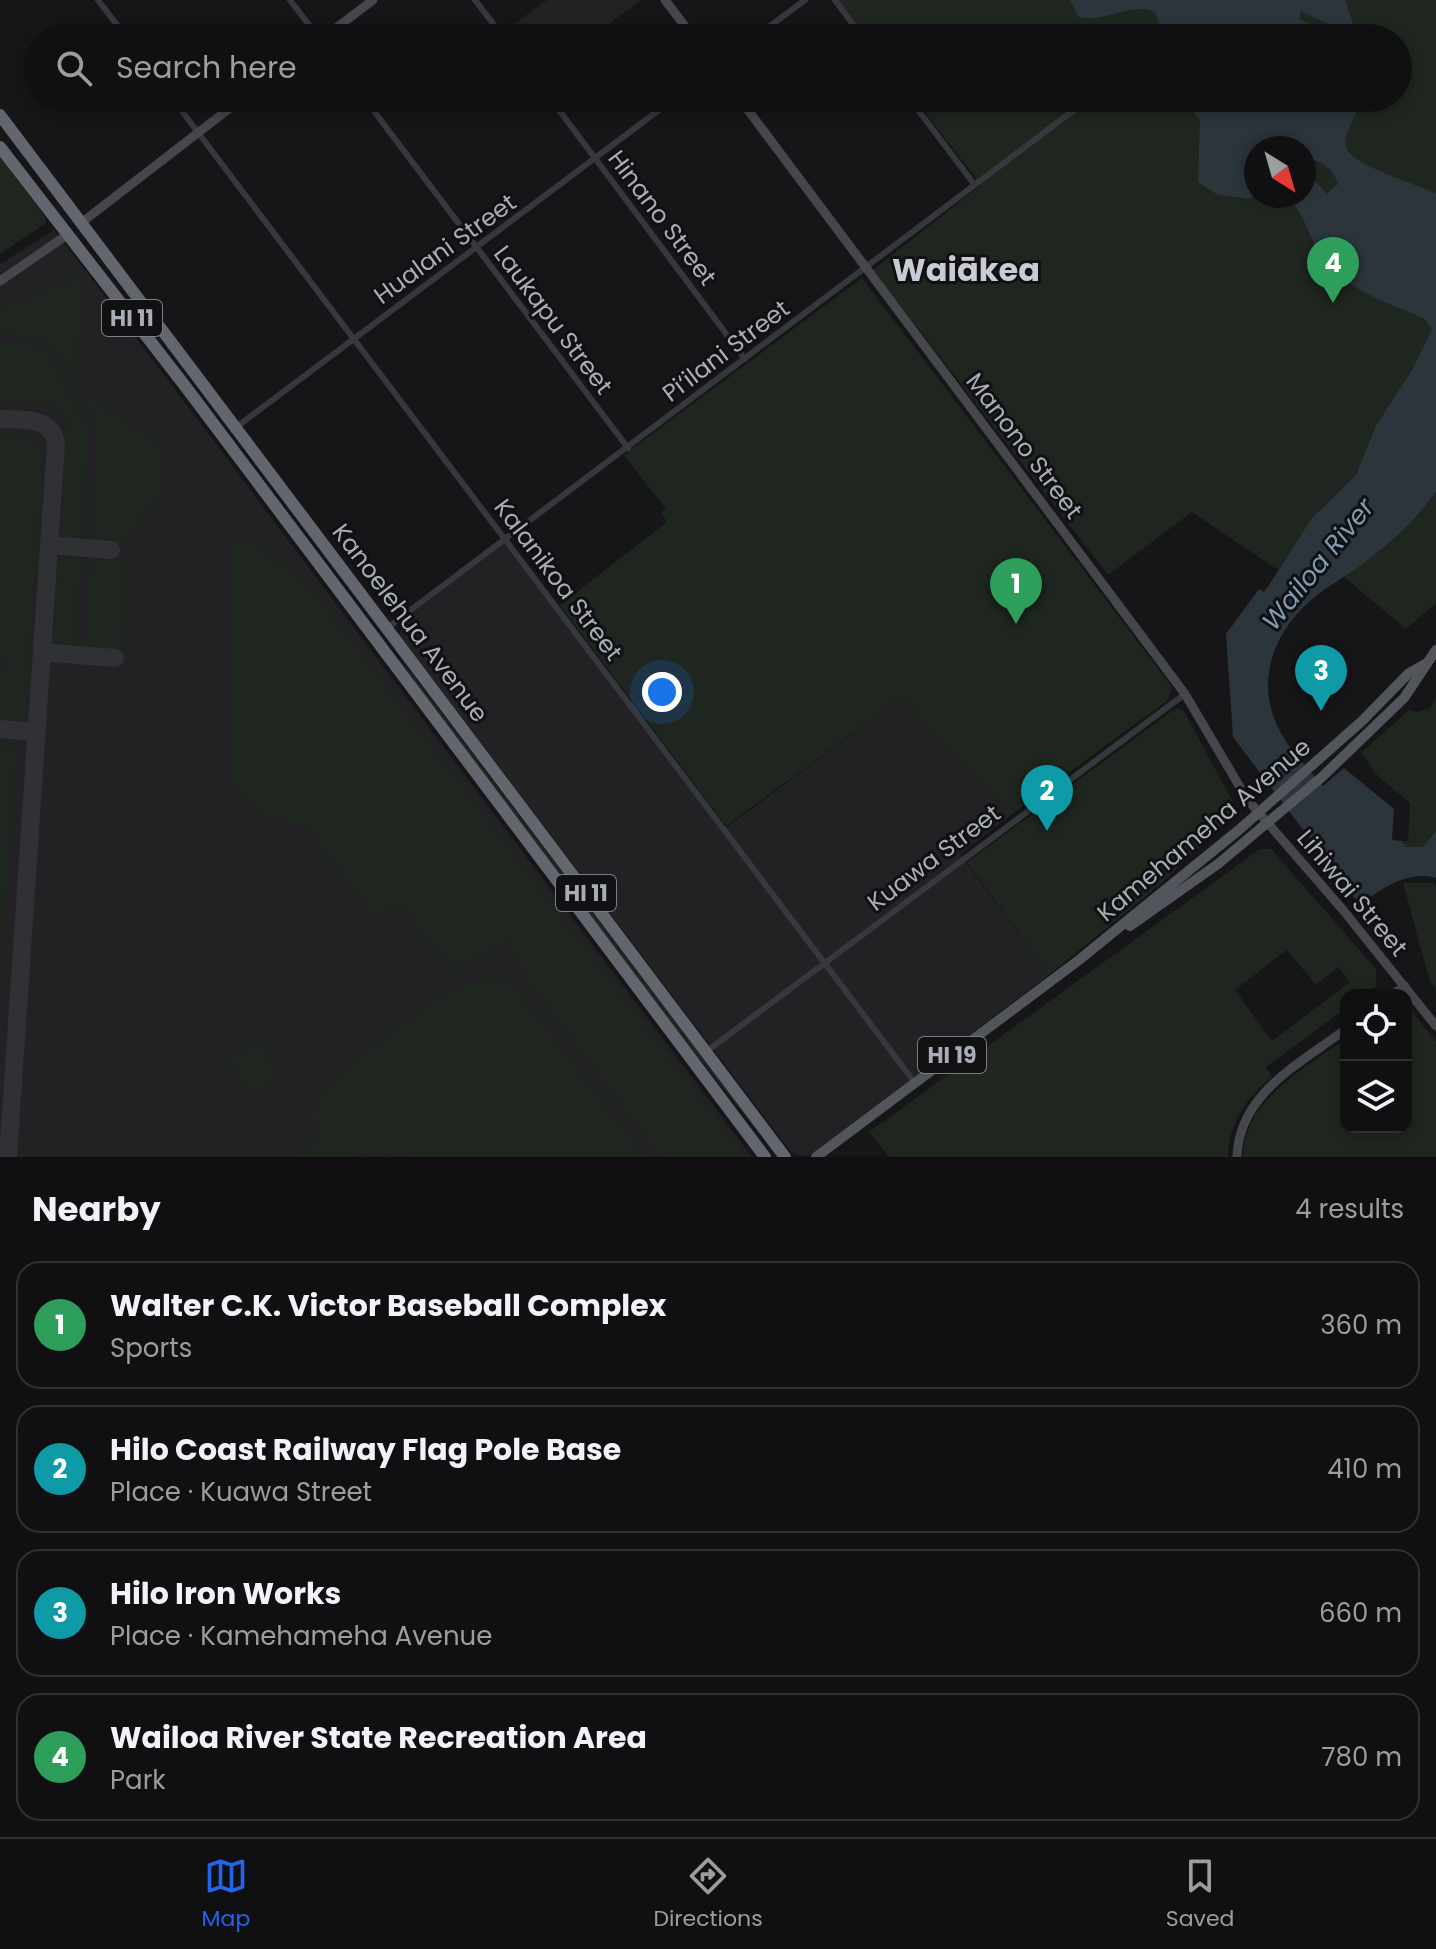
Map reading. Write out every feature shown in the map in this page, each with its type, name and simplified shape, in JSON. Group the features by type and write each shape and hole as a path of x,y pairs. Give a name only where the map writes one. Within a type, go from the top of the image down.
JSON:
{"highway":[{"name":"Kanoelehua Avenue","path":"0,115 785,1157"},
{"name":"Kanoelehua Avenue","path":"0,147 765,1157"},
{"path":"67,235 81,223"},
{"path":"360,619 387,628 395,668"}],"main road":[{"name":"Kamehameha Avenue","path":"1079,960 1184,890 1322,777 1404,698 1436,650"},
{"name":"Kamehameha Avenue","path":"816,1157 1079,960 1257,813 1313,765 1409,673 1425,664"}],"street":[{"path":"98,0 116,24"},
{"path":"290,0 310,24"},
{"path":"340,24 373,0"},
{"path":"475,0 493,24"},
{"path":"665,0 683,24"},
{"path":"773,24 805,0"},
{"path":"835,0 853,24"},
{"name":"Kalanikoa Street","path":"183,112 915,1083"},
{"path":"81,223 224,112"},
{"name":"Laukapu Street","path":"374,112 628,448"},
{"name":"Hinano Street","path":"561,112 745,359"},
{"name":"Hualani Street","path":"235,428 352,337 477,249 657,112"},
{"name":"Manono Street","path":"749,112 1185,694 1228,772 1267,824"},
{"path":"920,112 974,184"},
{"name":"Pi‘ilani Street","path":"387,628 1071,112"},
{"path":"0,281 67,235"},
{"name":"Kuawa Street","path":"706,1052 1185,694"},
{"name":"Lihiwai Street","path":"1267,824 1436,1026"},
{"path":"1401,989 1405,986"},
{"path":"1237,1157 1245,1120 1262,1094 1340,1034"}],"shaded area":[{"path":"547,0 641,0 609,24 514,24"},
{"path":"838,0 1436,0 1436,603 1406,629 1300,540 1278,570 1192,512 1108,575 873,270 981,185 925,112 1412,112 1412,24 856,24"},
{"path":"0,156 45,217 46,223 0,254"},
{"path":"54,230 752,1157 0,1157 0,264"},
{"path":"83,276 76,387 163,446 163,493 167,495 148,507 126,542 113,545 91,543 97,442 92,416 73,388 65,361 52,344 40,338 0,334 0,309"},
{"path":"862,278 1172,687 1168,700 1011,815 901,698 726,826 560,605 667,522 661,513 666,509 624,455"},
{"path":"0,342 33,345 51,354 65,389 89,430 83,544 69,541 61,533 66,417 54,407 0,400"},
{"path":"7,433 36,442 43,460 25,716 18,722 0,720 0,673 8,673 9,662 0,661 0,437"},
{"path":"245,538 309,585 746,1157 660,1157 533,989 508,940 452,969 403,908 371,913 308,827 265,818 231,785 229,545"},
{"path":"503,543 724,829 901,698 1011,815 960,854 1049,975 810,1155 800,1156 791,1152 399,635 404,620"},
{"path":"70,552 81,552 76,649 53,646 58,563"},
{"path":"90,553 114,556 126,568 121,654 85,648"},
{"path":"397,654 778,1157 662,1012 431,706"},
{"path":"1436,697 1436,831 1422,847 1406,847 1401,841 1408,841 1410,803 1378,776 1361,753 1409,710 1417,712 1430,708"},
{"path":"1176,708 1184,711 1233,802 1233,816 1158,886 1049,975 967,862"},
{"path":"0,745 13,747 16,753 0,993"},
{"path":"1260,849 1271,849 1376,969 1376,986 1372,989 1341,989 1350,982 1338,967 1316,985 1287,950 1235,990 1272,1041 1340,990 1340,1012 1266,1067 1272,1077 1241,1112 1232,1133 1228,1157 889,1157 869,1132"},
{"path":"1403,883 1433,883 1436,888 1436,989 1430,982"},
{"path":"490,978 509,982 518,991 645,1157 410,1157 372,1151 353,1157 294,1157 317,1137 314,1108 319,1095 330,1083 427,1006 448,993"},
{"path":"1412,1012 1436,1042 1436,1157 1243,1157 1246,1136 1254,1118 1265,1102 1295,1074 1340,1042 1340,1133 1412,1133"},
{"path":"257,1040 281,1073 254,1095 228,1061"}],"water":[{"path":"1070,0 1345,0 1353,24 1328,24 1301,11 1299,19 1310,24 1160,24 1155,12 1145,9 1099,18 1079,17"},
{"name":"Wailoa River","path":"1193,112 1357,112 1345,140 1350,154 1371,167 1436,194 1436,491 1390,542 1302,609 1280,639 1269,672 1271,709 1278,727 1292,750 1323,786 1344,768 1394,809 1392,840 1401,841 1406,847 1422,847 1436,831 1436,878 1405,879 1386,887 1360,905 1233,737 1226,634 1259,589 1264,592 1312,518 1356,475 1376,426 1412,370 1432,329 1425,319 1354,286 1320,254 1296,208 1316,208 1316,182 1327,194 1338,184 1331,171 1316,161 1316,136 1244,136 1244,198 1218,195 1198,182 1200,120"}],"taxiway":[{"path":"0,419 42,424 53,434 56,443 8,1157"},
{"path":"49,545 111,550"},
{"path":"42,652 115,658"},
{"path":"0,729 36,732"}],"place":[{"name":"Wailoa River State Recreation Area","path":"1333,303"},
{"name":"Walter C.K. Victor Baseball Complex","path":"1016,624"},
{"name":"Hilo Iron Works","path":"1321,711"},
{"name":"Hilo Coast Railway Flag Pole Base","path":"1047,831"}],"district":[{"name":"Waiākea","path":"966,270"}]}
